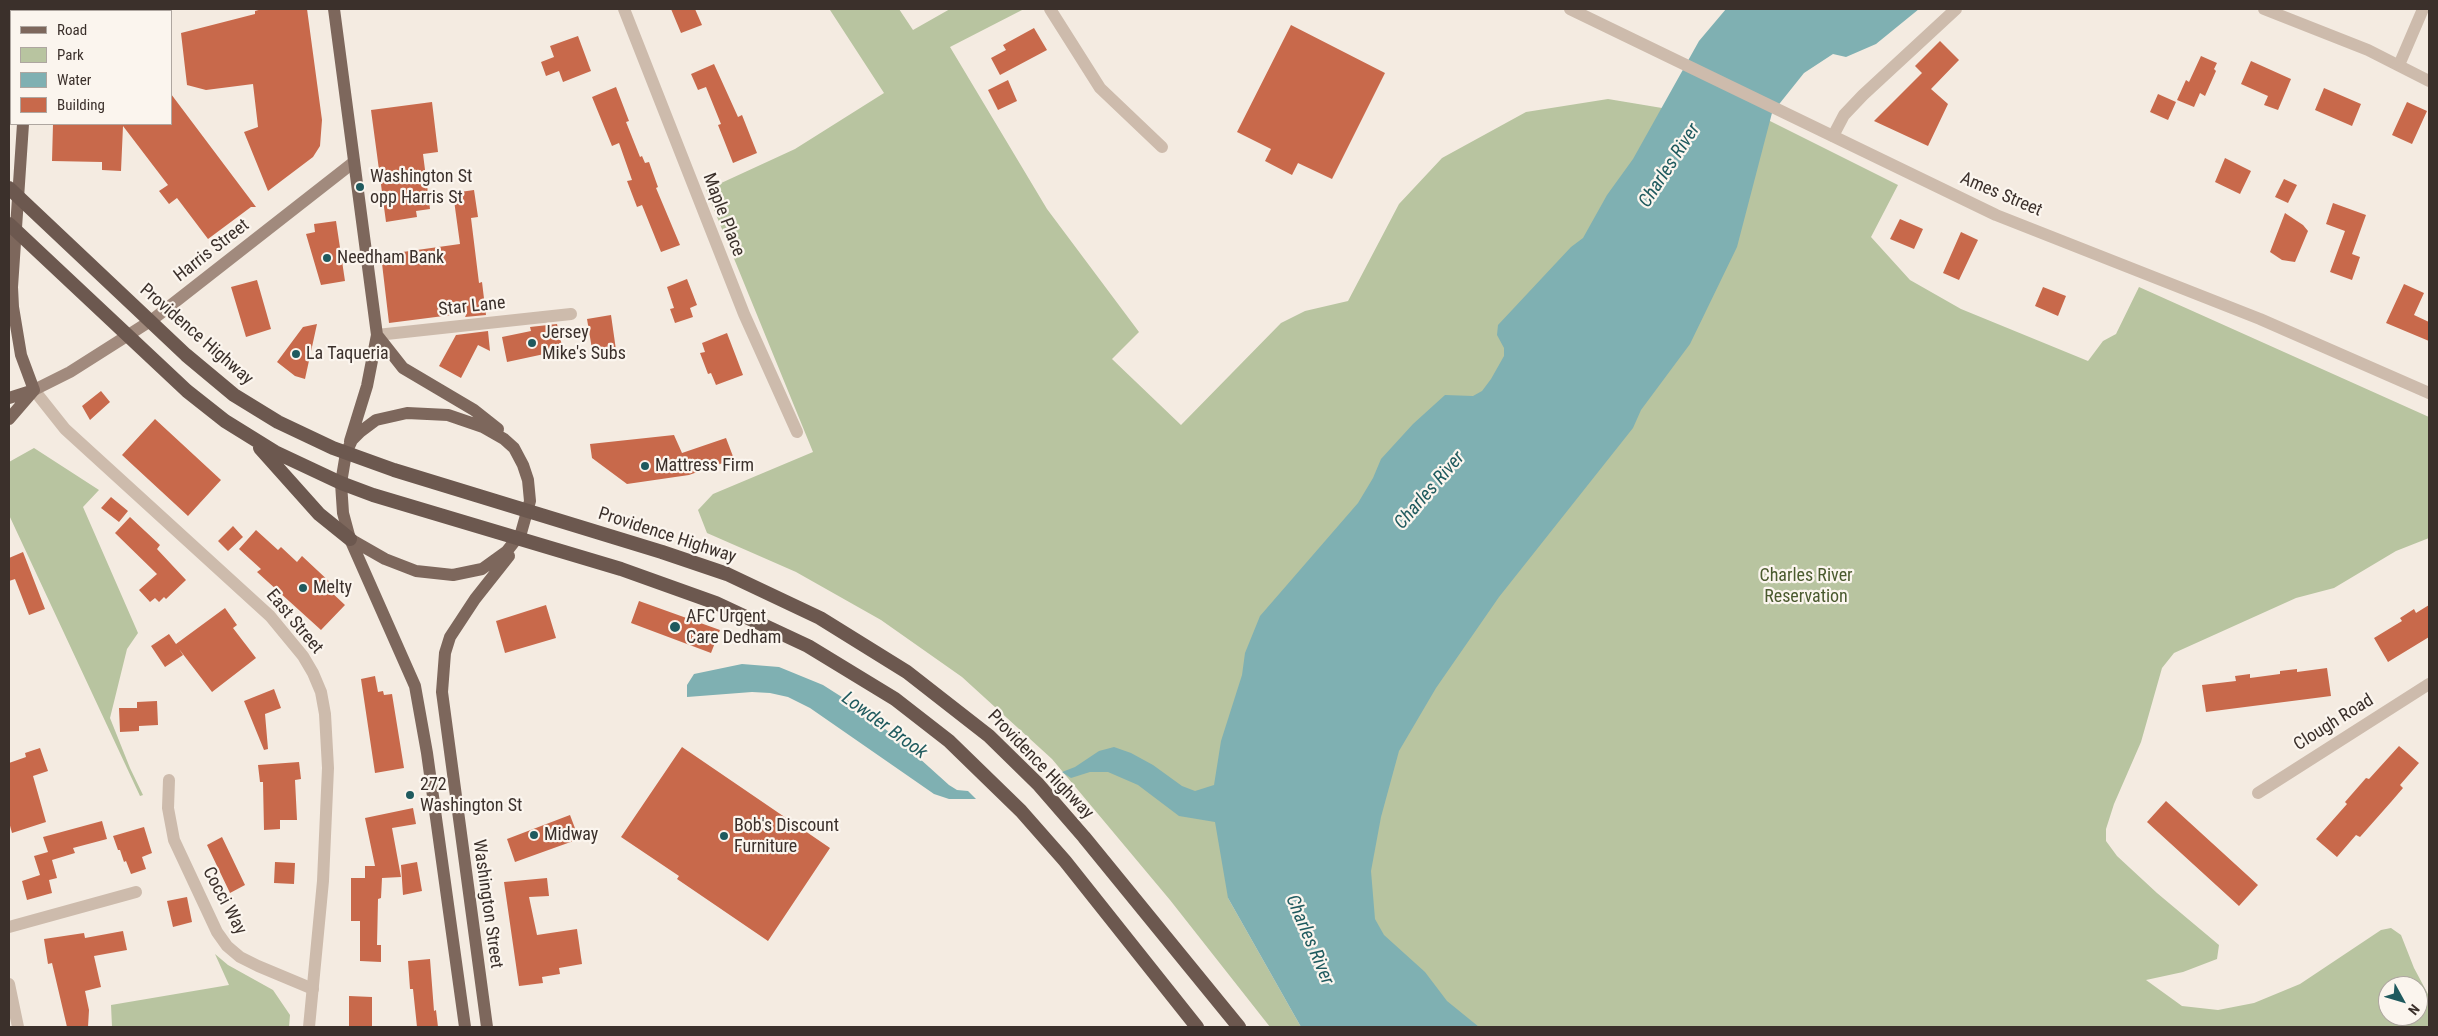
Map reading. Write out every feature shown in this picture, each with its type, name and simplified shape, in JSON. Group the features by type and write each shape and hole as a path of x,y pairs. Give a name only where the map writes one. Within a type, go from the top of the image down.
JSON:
{"highway":[{"name":"Providence Highway","path":"9,188 186,355 221,385 263,414 346,453 422,479 687,560 758,588 850,635 921,682 989,736 1038,784 1084,837 1239,1027"},
{"path":"9,224 201,403 251,438 288,458 340,482 409,506 637,575 748,617 808,646 894,699 949,741 1021,810 1197,1027"},
{"path":"251,438 319,514 350,539"}],"main road":[{"path":"334,9 377,335 367,386 346,453 340,482 342,513 350,539 415,686 427,752 465,1027"},
{"path":"23,125 12,287 13,307 21,355 34,390"},
{"name":"Harris Street","path":"34,390 70,372 152,320 354,162"},
{"path":"350,539 384,559 407,568 433,574 453,575 482,568 495,562 519,538 528,511 528,480 524,465 514,448 485,418 403,368 377,335"},
{"path":"9,398 34,390"},
{"path":"9,419 34,390"},
{"path":"346,453 352,440 376,420 398,414 416,413 441,414 468,420 494,432 514,448"},
{"name":"Washington Street","path":"487,1027 443,716 442,677 445,653 450,637 475,599 502,566 519,538"}],"street":[{"name":"Maple Place","path":"624,9 744,314 797,432"},
{"path":"1050,9 1100,88 1162,148"},
{"name":"Ames Street","path":"1570,9 1996,215 2260,319 2429,393"},
{"path":"1833,136 1844,115 1862,95 1956,9"},
{"path":"2264,9 2335,36 2429,81"},
{"path":"2399,65 2423,9"},
{"name":"Star Lane","path":"377,335 571,314"},
{"name":"East Street","path":"34,390 65,429 270,616 303,656 313,673 321,692 325,714 328,768 324,873 309,1027"},
{"name":"Clough Road","path":"2258,792 2429,684"},
{"name":"Cocci Way","path":"169,780 168,808 174,840 217,932 227,946 240,956 258,966 312,989"},
{"path":"9,927 136,892"},
{"path":"9,984 18,1027"}],"green space":[{"path":"899,9 913,30 950,9 1024,9 950,47 1047,209 1139,332 1112,359 1181,425 1281,323 1305,311 1348,301 1399,204 1442,158 1526,112 1608,99 1662,108 1674,120 1520,353 1228,898 1301,1027 1270,1027 1170,900 1052,759 962,677 881,620 796,572 707,533 698,510 713,494 813,452 706,190 795,149 884,93 830,10"},
{"name":"Charles River Reservation","path":"1726,99 1898,185 1871,237 1910,280 1961,309 2088,361 2103,341 2116,334 2139,287 2429,417 2429,538 2396,551 2334,588 2296,598 2174,653 2162,668 2141,742 2114,804 2106,829 2106,841 2117,856 2157,893 2219,945 2217,959 2183,972 2146,980 2182,1006 2218,1010 2254,1003 2300,984 2381,930 2391,928 2401,935 2418,976 2378,976 2378,1026 2428,1026 2428,994 2429,1027 1382,1027 1305,842"},
{"path":"34,448 99,490 83,507 138,633 127,649 110,718 143,795 140,796 9,515 9,462"},
{"path":"215,954 228,965 273,990 290,1015 289,1027 112,1027 111,1005 229,985"}],"water":[{"name":"Charles River","path":"1726,9 1919,9 1876,44 1846,57 1833,54 1804,73 1772,113 1737,247 1690,344 1641,410 1633,428 1499,597 1436,688 1399,751 1381,817 1371,871 1375,919 1384,935 1425,972 1447,1001 1479,1027 1301,1027 1228,898 1215,822 1179,816 1138,785 1108,772 1090,772 1071,778 1062,772 1075,767 1099,751 1114,747 1131,753 1153,765 1182,786 1195,791 1214,785 1221,741 1242,675 1245,653 1260,616 1358,503 1373,478 1381,459 1413,424 1445,395 1473,396 1482,391 1504,356 1504,348 1497,335 1498,325 1571,247 1583,238 1607,195 1633,159 1699,41"},
{"path":"742,664 779,667 823,685 856,706 899,740 949,785 957,790 968,791 976,799 949,799 934,794 810,708 788,697 752,692 687,697 687,685 694,674"}],"building":[{"path":"262,9 307,9 322,120 320,146 313,157 268,191 244,132 258,127 253,84 206,90 187,85 181,33 255,14 255,11"},
{"path":"671,9 695,9 702,25 681,33"},
{"path":"1291,25 1385,73 1332,179 1298,163 1292,175 1265,161 1271,149 1237,132"},
{"path":"1034,28 1047,50 1000,75 991,58 1006,50 1003,45"},
{"path":"578,36 591,71 563,82 559,71 546,76 541,62 554,57 550,46"},
{"path":"1940,41 1959,60 1931,89 1948,104 1928,146 1874,121 1922,73 1915,66"},
{"path":"2201,56 2217,63 2214,69 2216,71 2205,96 2200,93 2194,107 2177,100 2186,80 2189,82"},
{"path":"2251,61 2291,79 2278,110 2264,105 2268,96 2241,84"},
{"path":"714,64 738,117 742,115 757,153 733,163 718,125 721,124 706,87 698,90 691,74"},
{"path":"1008,80 1017,101 998,110 988,90"},
{"path":"616,87 629,121 626,122 640,157 642,156 645,163 649,162 658,187 656,188 680,245 661,252 642,205 637,207 627,181 632,180 619,143 612,146 592,97"},
{"path":"2324,88 2361,104 2352,126 2315,110"},
{"path":"2158,94 2176,102 2168,120 2150,112"},
{"path":"172,95 256,207 251,207 208,239 177,198 169,204 159,191 168,185 123,126 121,171 102,170 102,162 52,161 53,125 172,125"},
{"path":"432,102 438,152 423,154 430,209 416,211 417,217 386,222 371,110"},
{"path":"2407,102 2427,111 2412,144 2392,135"},
{"path":"2225,158 2251,171 2240,194 2215,182"},
{"path":"2284,179 2297,185 2288,203 2275,197"},
{"path":"474,190 478,217 471,218 479,283 482,282 486,315 465,317 467,313 389,323 381,255 460,244 453,193"},
{"path":"2333,203 2366,215 2352,254 2360,257 2352,280 2330,272 2345,231 2326,224"},
{"path":"2285,213 2303,225 2308,231 2295,262 2282,260 2270,252"},
{"path":"1900,219 1923,229 1914,249 1890,239"},
{"name":"Needham Bank","path":"336,221 345,281 321,285 306,234 315,232 314,224"},
{"path":"1961,232 1978,240 1959,280 1943,273"},
{"path":"687,279 697,305 690,308 693,317 675,323 670,309 674,308 667,287"},
{"path":"257,280 271,329 246,337 231,287"},
{"path":"2404,284 2424,293 2414,315 2429,322 2429,341 2386,323"},
{"path":"2043,287 2066,296 2058,316 2035,306"},
{"path":"611,315 617,357 594,361 587,319"},
{"name":"La Taqueria","path":"317,324 305,379 295,376 277,362 303,327"},
{"name":"Jersey Mike's Subs","path":"557,324 563,350 507,362 502,337 531,331 530,327"},
{"path":"488,331 490,351 478,345 461,378 439,366 456,335"},
{"path":"727,333 743,375 716,385 711,373 708,374 700,353 705,352 702,343"},
{"path":"101,391 110,402 90,420 82,406"},
{"path":"155,419 221,480 188,516 122,455"},
{"name":"Mattress Firm","path":"674,435 682,453 726,438 734,459 689,475 627,484 592,458 590,444"},
{"path":"111,497 128,511 119,522 101,508"},
{"path":"130,517 160,545 157,549 186,580 166,599 164,597 159,602 155,598 150,602 139,590 157,574 115,533"},
{"path":"233,526 243,537 228,551 218,541"},
{"name":"Melty","path":"256,530 278,550 281,547 297,562 302,556 333,585 329,590 345,605 321,630 257,572 261,569 239,549"},
{"path":"23,552 45,609 29,615 15,579 9,581 9,558"},
{"name":"AFC Urgent Care Dedham","path":"639,601 720,630 711,653 631,623"},
{"path":"546,605 556,638 505,653 496,621"},
{"path":"2429,605 2429,637 2388,662 2374,638 2402,621 2400,618 2414,609 2416,613"},
{"path":"225,608 237,625 233,628 256,658 212,692 179,649 183,655 165,667 151,646 169,634 176,644"},
{"path":"2327,668 2331,696 2206,712 2202,685 2236,681 2235,676 2250,674 2250,678 2280,674 2280,671 2297,669 2297,672"},
{"path":"375,676 378,692 383,691 384,695 392,694 404,768 375,773 361,679"},
{"path":"274,689 281,708 265,714 268,749 264,750 244,701"},
{"path":"157,701 158,725 139,726 139,731 120,732 119,708 137,708 137,702"},
{"path":"2399,746 2419,763 2400,785 2403,788 2391,802 2360,837 2356,835 2337,857 2316,839 2347,804 2345,802 2366,778 2369,779"},
{"path":"682,747 830,848 768,941 677,879 679,876 621,837"},
{"path":"40,748 48,771 33,776 46,822 12,833 9,822 9,763 26,757 25,753"},
{"path":"299,762 301,779 295,780 297,820 280,820 280,829 264,830 263,782 260,782 258,765"},
{"path":"2166,801 2258,885 2239,906 2147,822"},
{"path":"413,808 416,824 392,828 401,877 382,878 381,898 378,899 377,945 381,945 381,962 360,961 360,921 351,921 351,878 365,878 365,866 375,866 365,818"},
{"path":"570,815 579,839 515,862 507,839"},
{"path":"102,821 107,839 73,848 75,853 52,860 57,878 49,880 52,893 27,900 22,881 40,875 34,856 48,852 43,837"},
{"path":"144,827 152,853 142,857 146,869 131,874 113,836"},
{"path":"222,837 245,885 230,893 207,845"},
{"path":"275,862 295,863 294,884 274,883"},
{"path":"417,862 422,891 403,895 401,865"},
{"path":"547,878 549,896 529,897 537,935 577,929 582,964 559,968 560,974 542,977 543,983 519,986 504,882"},
{"path":"187,897 192,922 173,927 167,901"},
{"path":"123,931 127,950 94,956 101,987 85,991 89,1010 88,1027 67,1027 52,963 48,964 44,939 84,933 85,938"},
{"path":"430,959 434,1011 436,1010 438,1027 417,1027 413,989 410,989 408,961"},
{"path":"349,996 372,997 372,1027 349,1027"}],"place":[{"name":"Washington St opp Harris St","path":"360,187"},
{"name":"Needham Bank","path":"327,258"},
{"name":"Jersey Mike's Subs","path":"532,343"},
{"name":"La Taqueria","path":"296,354"},
{"name":"Mattress Firm","path":"645,466"},
{"name":"Melty","path":"303,588"},
{"name":"AFC Urgent Care Dedham","path":"675,627"},
{"name":"272 Washington St","path":"410,795"},
{"name":"Midway","path":"534,835"},
{"name":"Bob's Discount Furniture","path":"724,836"}],"water label":[{"name":"Lowder Brook","path":"884,726"}]}
